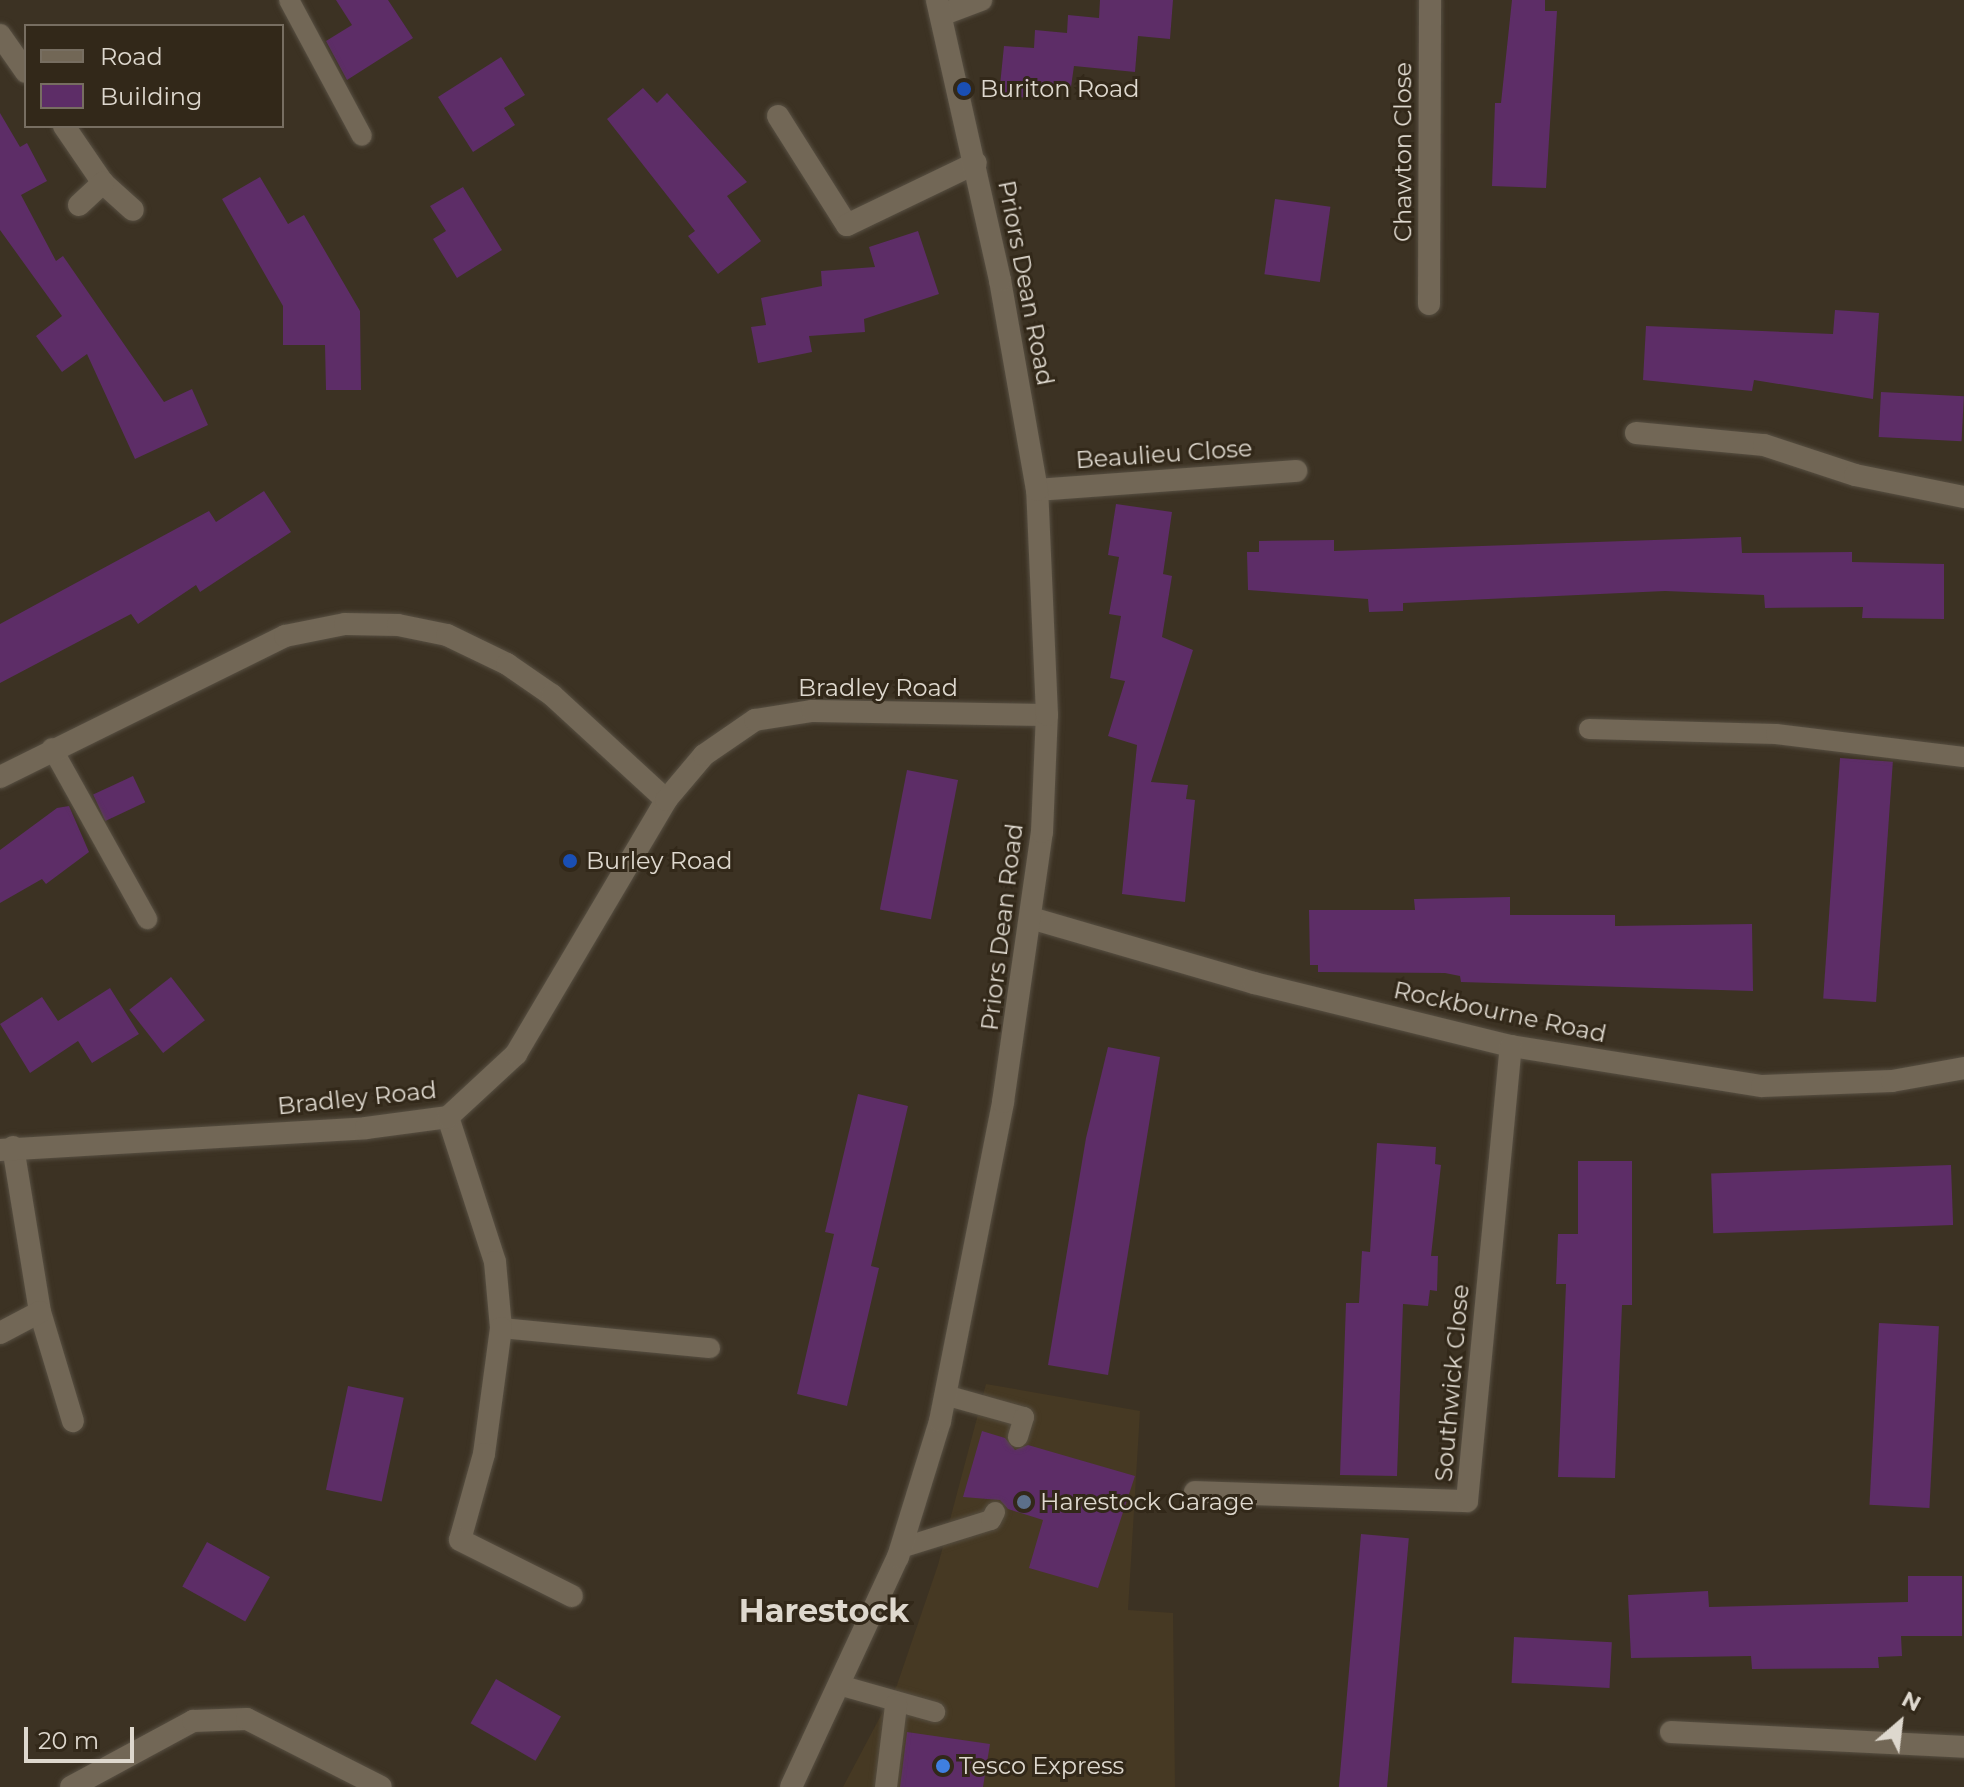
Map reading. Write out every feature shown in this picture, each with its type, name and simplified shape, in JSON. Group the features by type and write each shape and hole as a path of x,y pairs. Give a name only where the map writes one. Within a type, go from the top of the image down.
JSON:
{"street":[{"path":"939,8 981,0"},
{"name":"Chawton Close","path":"1429,304 1430,0"},
{"name":"Priors Dean Road","path":"791,1787 901,1548 945,1395 1034,919 1047,715 1037,490 976,163 939,8"},
{"path":"0,35 24,69"},
{"path":"778,116 847,225 976,163"},
{"path":"65,128 103,183 133,210"},
{"path":"79,205 103,183"},
{"path":"1636,433 1764,445 1855,475 1964,497"},
{"name":"Beaulieu Close","path":"1037,490 1296,471"},
{"path":"0,777 52,748 285,636 345,624 398,625 447,635 507,664 552,695 666,800"},
{"name":"Bradley Road","path":"6,1149 366,1128 448,1117 516,1054 666,800 704,755 755,720 812,711 1047,715"},
{"name":"Rockbourne Road","path":"1034,919 1254,983 1511,1046 1762,1086 1892,1081 1964,1068"},
{"name":"Southwick Close","path":"1195,1492 1467,1501 1511,1046"},
{"path":"448,1117 491,1249 501,1328 484,1454 460,1540 572,1596"},
{"path":"6,1149 40,1312 73,1421"},
{"path":"0,1333 40,1312"},
{"path":"886,1787 896,1705"},
{"path":"71,1787 193,1721 247,1719 381,1787"},
{"path":"1671,1732 1964,1747"}],"lane":[{"path":"289,0 362,136"},
{"path":"1589,729 1776,734 1964,757"},
{"path":"52,748 147,919"},
{"path":"501,1328 710,1348"},
{"path":"945,1395 1024,1417 1018,1437"},
{"path":"901,1548 991,1520 995,1512"},
{"path":"839,1685 896,1705 935,1712"}],"shaded area":[{"path":"986,1384 1140,1411 1128,1610 1173,1613 1175,1787 843,1787 897,1685 938,1565"}],"building":[{"path":"336,0 388,0 413,38 347,80 326,41 352,25"},
{"path":"1100,0 1173,0 1170,39 1138,36 1135,72 1074,66 1071,87 1041,84 1040,99 999,95 1004,46 1034,48 1035,30 1067,33 1068,15 1099,18"},
{"path":"1512,0 1545,0 1545,11 1557,11 1546,188 1492,186 1495,103 1501,103"},
{"path":"501,57 525,95 504,108 515,125 473,152 438,97"},
{"path":"643,88 657,103 667,93 747,182 727,196 761,241 718,274 688,236 695,231 607,119"},
{"path":"0,113 20,147 27,143 47,181 21,195 56,261 63,256 164,402 192,389 208,425 135,459 87,354 62,372 36,336 62,316 0,230"},
{"path":"260,177 288,224 304,215 360,311 361,390 326,390 325,345 283,345 283,306 222,199"},
{"path":"463,187 502,250 457,278 433,239 446,231 430,206"},
{"path":"1275,199 1330,207 1320,282 1264,274"},
{"path":"918,231 939,294 864,319 865,332 809,336 812,352 758,363 751,327 766,325 761,298 822,286 821,271 875,267 869,247"},
{"path":"1835,310 1879,313 1873,399 1754,380 1752,391 1643,380 1646,326 1833,334"},
{"path":"1881,392 1964,396 1962,441 1879,437"},
{"path":"264,491 291,532 200,592 196,585 138,624 131,614 0,683 0,624 209,511 216,522"},
{"path":"1116,504 1172,512 1163,574 1172,576 1162,637 1193,650 1151,782 1188,785 1186,799 1195,800 1185,902 1122,894 1137,745 1108,736 1125,681 1110,678 1121,616 1109,614 1119,557 1108,555"},
{"path":"1741,537 1742,553 1852,552 1852,562 1944,564 1944,619 1862,618 1863,607 1765,608 1764,595 1665,591 1403,603 1403,611 1369,612 1368,599 1248,590 1247,552 1259,552 1259,541 1334,540 1334,551"},
{"path":"1840,758 1893,762 1876,1002 1823,998"},
{"path":"907,770 958,780 931,919 880,909"},
{"path":"133,776 145,802 105,821 93,795"},
{"path":"69,806 89,852 46,884 42,879 0,903 0,850 57,808"},
{"path":"1510,897 1510,915 1615,915 1615,926 1752,924 1753,991 1461,982 1460,976 1445,973 1318,972 1318,965 1310,965 1309,910 1415,910 1414,899"},
{"path":"171,977 205,1020 163,1053 129,1010"},
{"path":"110,988 139,1034 92,1063 78,1041 30,1073 0,1024 42,997 58,1021"},
{"path":"1108,1047 1160,1057 1108,1375 1048,1365 1086,1138"},
{"path":"858,1094 908,1106 871,1266 879,1268 847,1406 797,1394 834,1234 825,1232"},
{"path":"1377,1143 1436,1147 1435,1164 1441,1165 1431,1256 1438,1256 1437,1291 1430,1290 1428,1306 1403,1304 1397,1476 1340,1475 1346,1303 1359,1303 1362,1251 1370,1252"},
{"path":"1578,1161 1632,1161 1632,1305 1622,1305 1615,1478 1558,1477 1566,1284 1556,1284 1558,1234 1578,1234"},
{"path":"1951,1165 1953,1225 1713,1233 1711,1173"},
{"path":"1879,1323 1939,1326 1929,1508 1869,1505"},
{"path":"348,1386 404,1398 382,1502 326,1490"},
{"path":"982,1431 1005,1438 1015,1450 1028,1445 1135,1476 1098,1588 1029,1568 1043,1520 1008,1509 1000,1500 963,1497"},
{"path":"1361,1534 1409,1538 1387,1787 1339,1787"},
{"path":"207,1542 270,1577 245,1622 182,1587"},
{"path":"1908,1576 1962,1576 1962,1636 1901,1636 1902,1656 1878,1657 1879,1668 1752,1669 1751,1656 1631,1658 1628,1595 1708,1591 1709,1607 1908,1602"},
{"path":"1514,1637 1612,1642 1609,1688 1512,1683"},
{"path":"496,1679 561,1716 535,1761 470,1723"},
{"name":"Tesco Express","path":"907,1732 990,1744 983,1787 900,1787"}],"place":[{"name":"Buriton Road","path":"964,89"},
{"name":"Burley Road","path":"570,861"},
{"name":"Harestock Garage","path":"1024,1502"},
{"name":"Tesco Express","path":"943,1766"}],"district":[{"name":"Harestock","path":"824,1611"}]}
